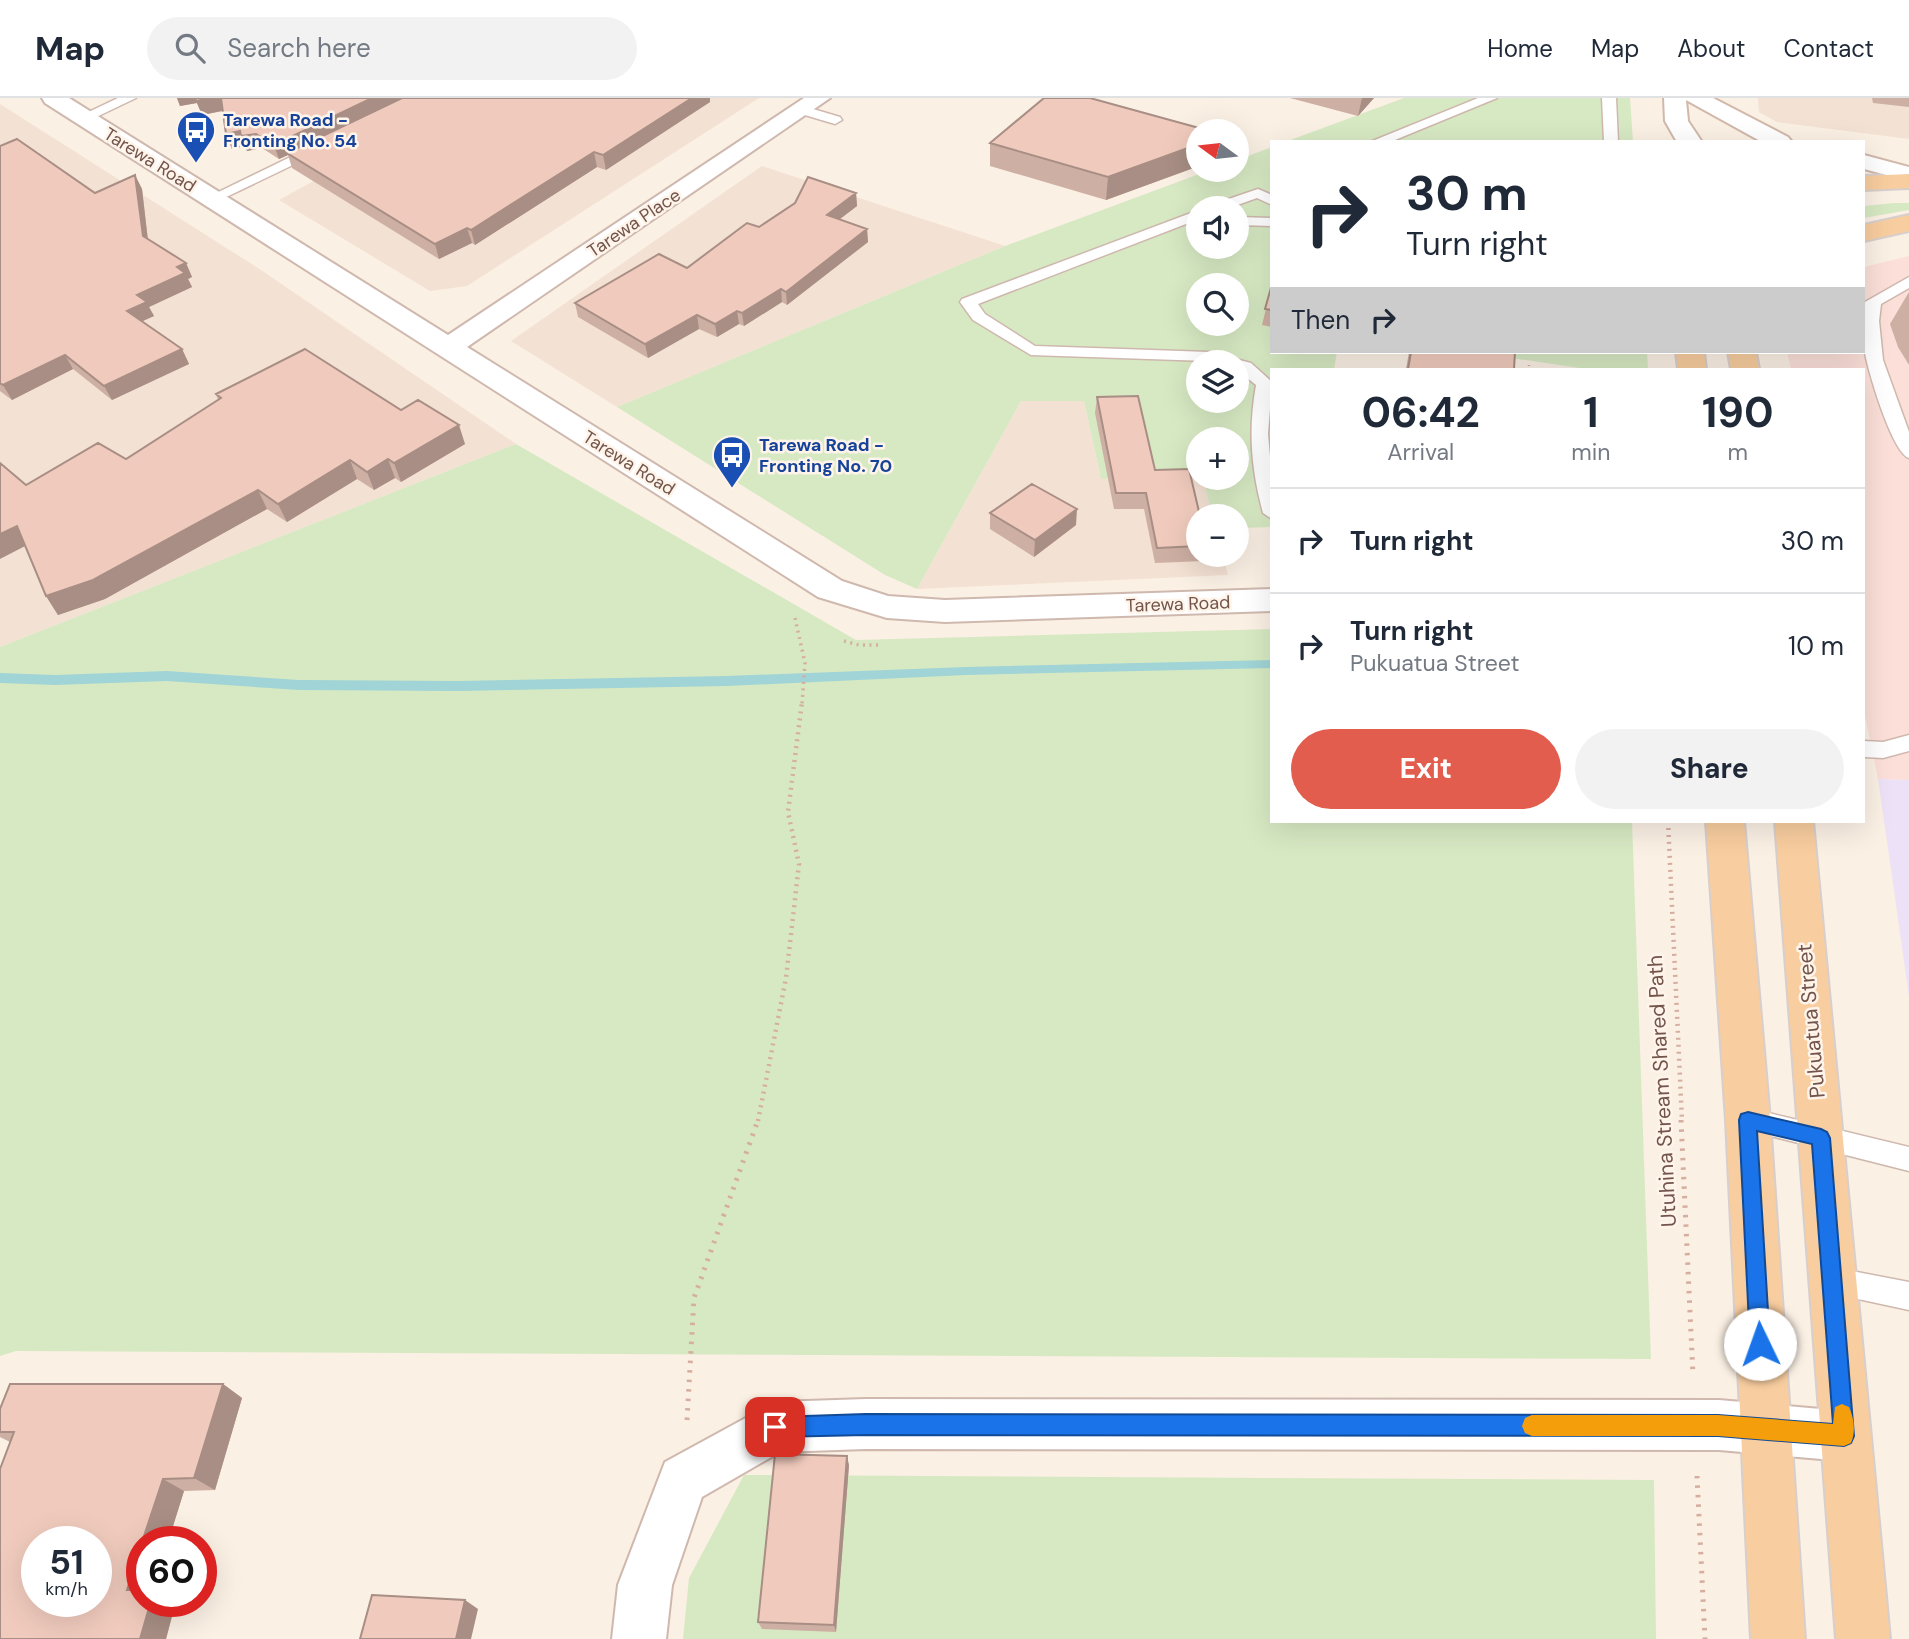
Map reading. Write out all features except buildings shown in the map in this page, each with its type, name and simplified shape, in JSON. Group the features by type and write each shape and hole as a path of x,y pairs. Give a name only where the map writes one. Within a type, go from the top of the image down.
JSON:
{"main road":[{"path":"1865,183 1909,181"},
{"path":"1865,200 1909,200"},
{"path":"1865,233 1909,223"},
{"path":"1725,823 1748,1120 1778,1639"},
{"name":"Pukuatua Street","path":"1794,823 1863,1639"}],"street":[{"name":"Tarewa Road","path":"53,98 830,589 887,607 945,611 1270,600"},
{"path":"1696,98 1776,140"},
{"path":"1677,102 1680,130 1700,136"},
{"path":"1659,140 1662,128 1677,102"},
{"name":"Tarewa Place","path":"448,347 811,104"},
{"path":"1865,162 1909,174"},
{"path":"639,1639 645,1585 683,1480 775,1427 921,1424 1765,1427 1844,1436"}],"lane":[{"path":"83,118 129,98"},
{"path":"1382,140 1490,98"},
{"path":"1609,98 1611,140"},
{"path":"811,104 835,120"},
{"path":"213,198 337,139"},
{"path":"1249,196 1270,188"},
{"path":"1258,193 1270,200"},
{"path":"1186,221 968,302 979,317 1031,350 1057,354 1186,357"},
{"path":"1249,221 1270,222"},
{"path":"1909,282 1873,302 1870,315 1873,356 1880,383 1909,452"},
{"path":"1249,370 1265,384 1257,437 1260,472 1270,506"},
{"path":"1865,749 1884,750 1909,743"},
{"path":"1748,1120 1909,1158"},
{"path":"1832,1281 1909,1296"}],"path":[{"path":"683,1480 694,1298 758,1122 786,978 799,864 788,812 806,670 806,657 794,627 795,618"},
{"name":"Utuhina Stream Shared Path","path":"1668,823 1692,1360"},
{"path":"1699,1520 1705,1639"}],"shaded area":[{"path":"572,98 759,98 467,286 430,291 279,200 431,117"},
{"path":"1758,98 1909,98 1909,139 1777,122 1759,112"},
{"path":"0,104 261,270 516,444 0,647"},
{"path":"762,166 1005,246 617,407 511,341"},
{"path":"1909,256 1909,780 1878,779 1865,716 1865,368 1791,368 1787,354 1865,354 1865,267"},
{"path":"1021,401 1084,401 1101,479 1186,478 1186,490 1206,490 1209,504 1186,504 1186,567 1226,567 1228,575 917,589"},
{"path":"1878,779 1909,780 1909,997 1893,883"}],"green space":[{"path":"1404,98 1630,98 1633,140 1290,140"},
{"path":"1270,148 1270,354 1337,354 1334,368 1270,368 1270,527 1249,528 1249,504 1209,504 1206,490 1249,490 1249,427 1186,427 1186,476 1101,479 1084,401 1021,401 917,589 885,575 617,407 1005,246 1186,179 1186,182 1250,182 1250,155"},
{"path":"1909,203 1909,210 1865,218 1865,206"},
{"path":"1485,354 1647,354 1648,368 1579,368"},
{"path":"516,444 856,640 1270,629 1270,823 1632,823 1651,1359 16,1351 0,1356 0,647"},
{"path":"744,1475 1654,1480 1656,1639 683,1639 689,1578"}],"waterway":[{"path":"0,678 55,680 167,676 299,685 458,686 727,681 966,671 1270,664"}],"slow traffic":[{"path":"1532,1426 1718,1425 1844,1436 1842,1414"}],"place":[{"name":"Tarewa Road - Fronting No. 54","path":"196,164"},
{"name":"Tarewa Road - Fronting No. 70","path":"732,489"}],"route":[{"path":"775,1427 866,1424 1718,1425 1844,1436 1821,1138 1748,1120 1760,1344"}]}
